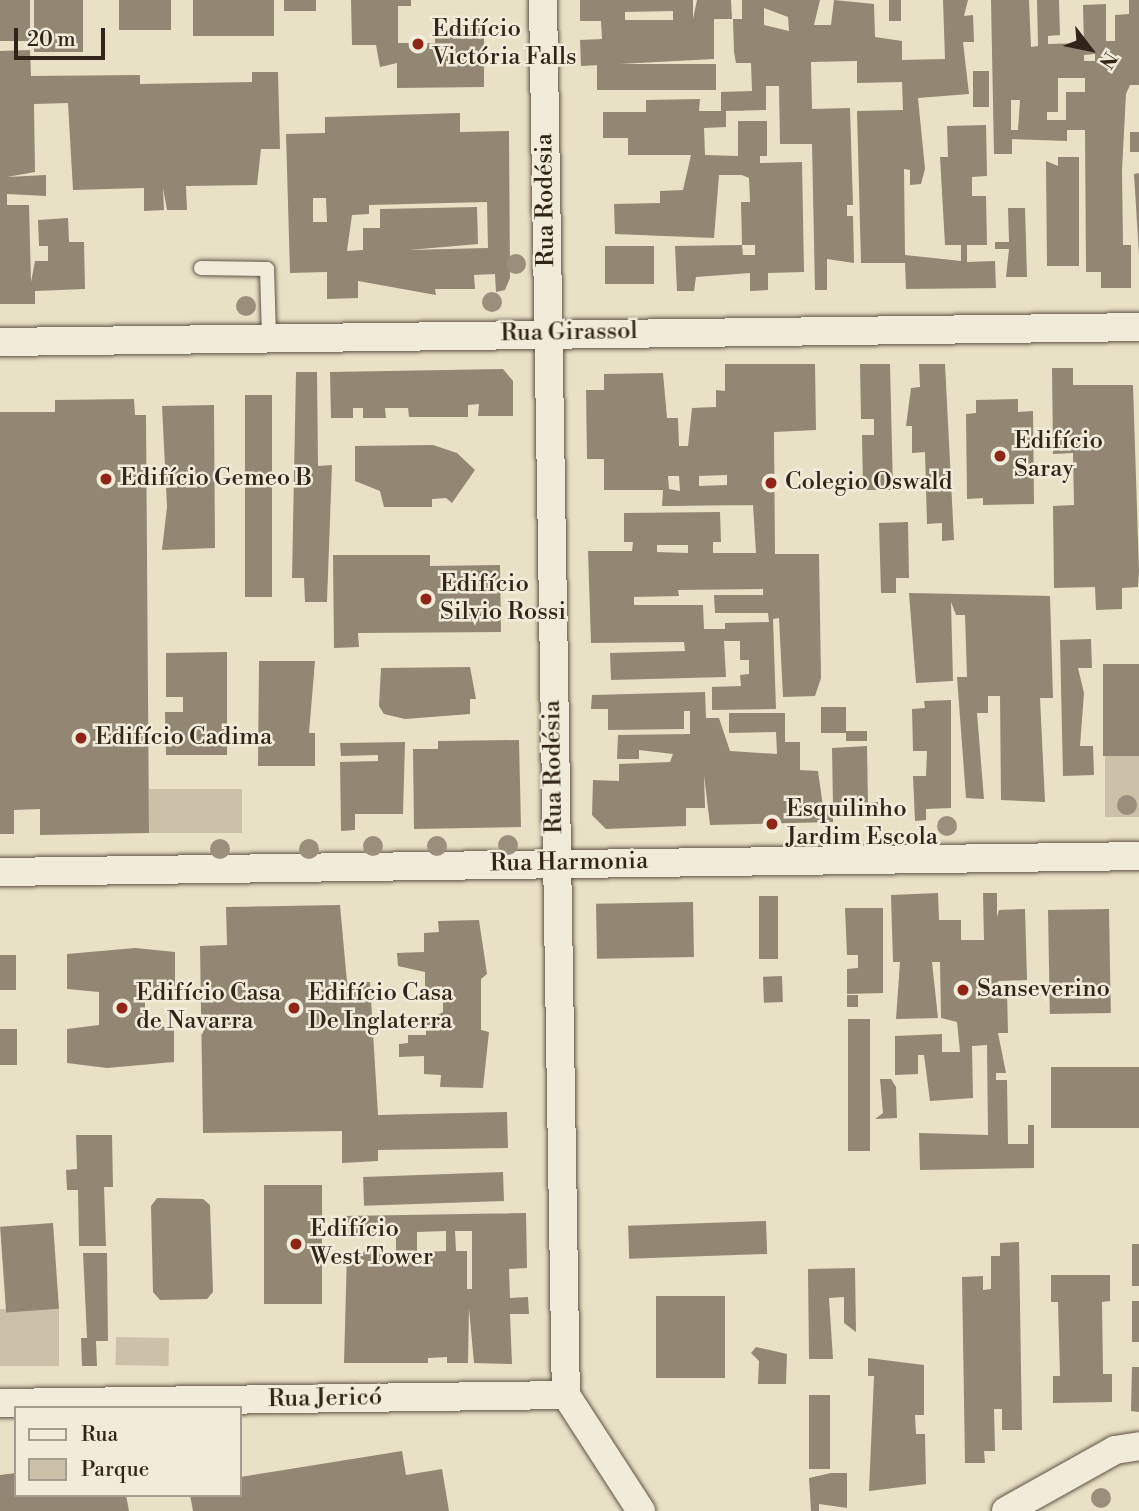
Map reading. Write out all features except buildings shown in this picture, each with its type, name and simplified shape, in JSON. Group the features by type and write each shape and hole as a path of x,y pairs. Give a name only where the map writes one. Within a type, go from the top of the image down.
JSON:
{"street":[{"name":"Rua Rodésia","path":"543,0 555,863 566,1395"},
{"name":"Rua Girassol","path":"0,342 1139,327"},
{"name":"Rua Harmonia","path":"0,872 1139,856"},
{"name":"Rua Jericó","path":"0,1403 566,1395"},
{"path":"566,1395 641,1511"},
{"path":"1006,1511 1115,1450 1139,1446"}],"lane":[{"path":"201,268 267,269 269,337"}],"green space":[{"path":"1105,756 1139,756 1139,817 1105,817"},
{"path":"149,789 242,789 242,833 149,833"},
{"path":"0,1309 59,1309 59,1366 0,1366"},
{"path":"116,1337 169,1338 169,1366 116,1365"}],"place":[{"name":"Edifício Victória Falls","path":"418,44"},
{"name":"Edifício Saray","path":"1000,456"},
{"name":"Edifício Gemeo B","path":"106,479"},
{"name":"Colegio Oswald","path":"771,483"},
{"name":"Edifício Silvio Rossi","path":"426,599"},
{"name":"Edifício Cadima","path":"81,738"},
{"name":"Esquilinho Jardim Escola","path":"772,824"},
{"name":"Sanseverino","path":"963,990"},
{"name":"Edifício Casa de Navarra","path":"122,1008"},
{"name":"Edifício Casa De Inglaterra","path":"294,1008"},
{"name":"Edifício West Tower","path":"296,1244"}]}
